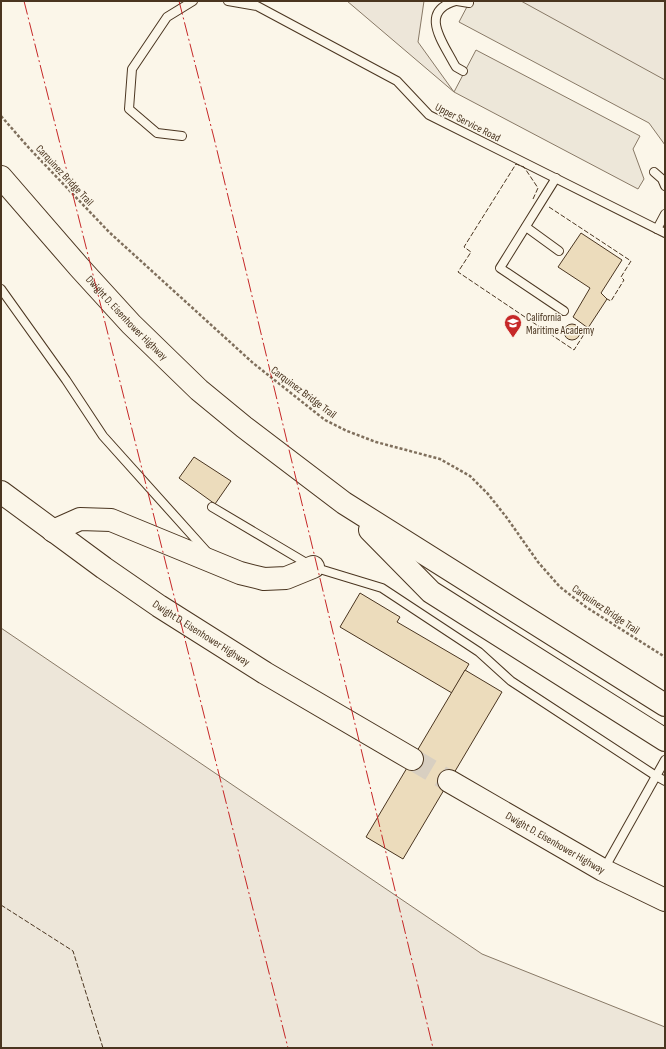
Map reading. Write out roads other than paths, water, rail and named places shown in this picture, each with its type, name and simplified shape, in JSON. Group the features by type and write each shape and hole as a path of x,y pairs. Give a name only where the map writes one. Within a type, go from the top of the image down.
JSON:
{"highway":[{"name":"Dwight D. Eisenhower Highway","path":"1,177 131,324 199,390 244,427 344,503"},
{"name":"Dwight D. Eisenhower Highway","path":"1,492 104,568 258,669 412,758"},
{"path":"344,503 665,705"},
{"path":"344,503 431,592 665,740"},
{"path":"53,531 80,519 111,520 240,573 264,579 286,578 312,567"},
{"name":"Dwight D. Eisenhower Highway","path":"449,781 603,870 665,900"}],"lane":[{"path":"182,136 157,133 129,109 132,69 167,17 193,1"},
{"name":"Upper Service Road","path":"228,1 257,6 397,80 429,115 665,233"},
{"path":"463,71 453,62 436,28 435,21 437,14 448,3 456,1 469,3"},
{"path":"654,172 662,179 665,186"},
{"path":"556,178 500,268 564,311"},
{"path":"657,229 665,214"},
{"path":"526,227 559,251"},
{"path":"1,289 66,380 103,436 218,564"},
{"path":"212,507 312,567 382,588 479,652 511,681 665,781"},
{"path":"603,870 665,760"}],"tunnel":[{"path":"412,759 449,781"}],"place":[{"name":"California Maritime Academy","path":"513,338"}]}
